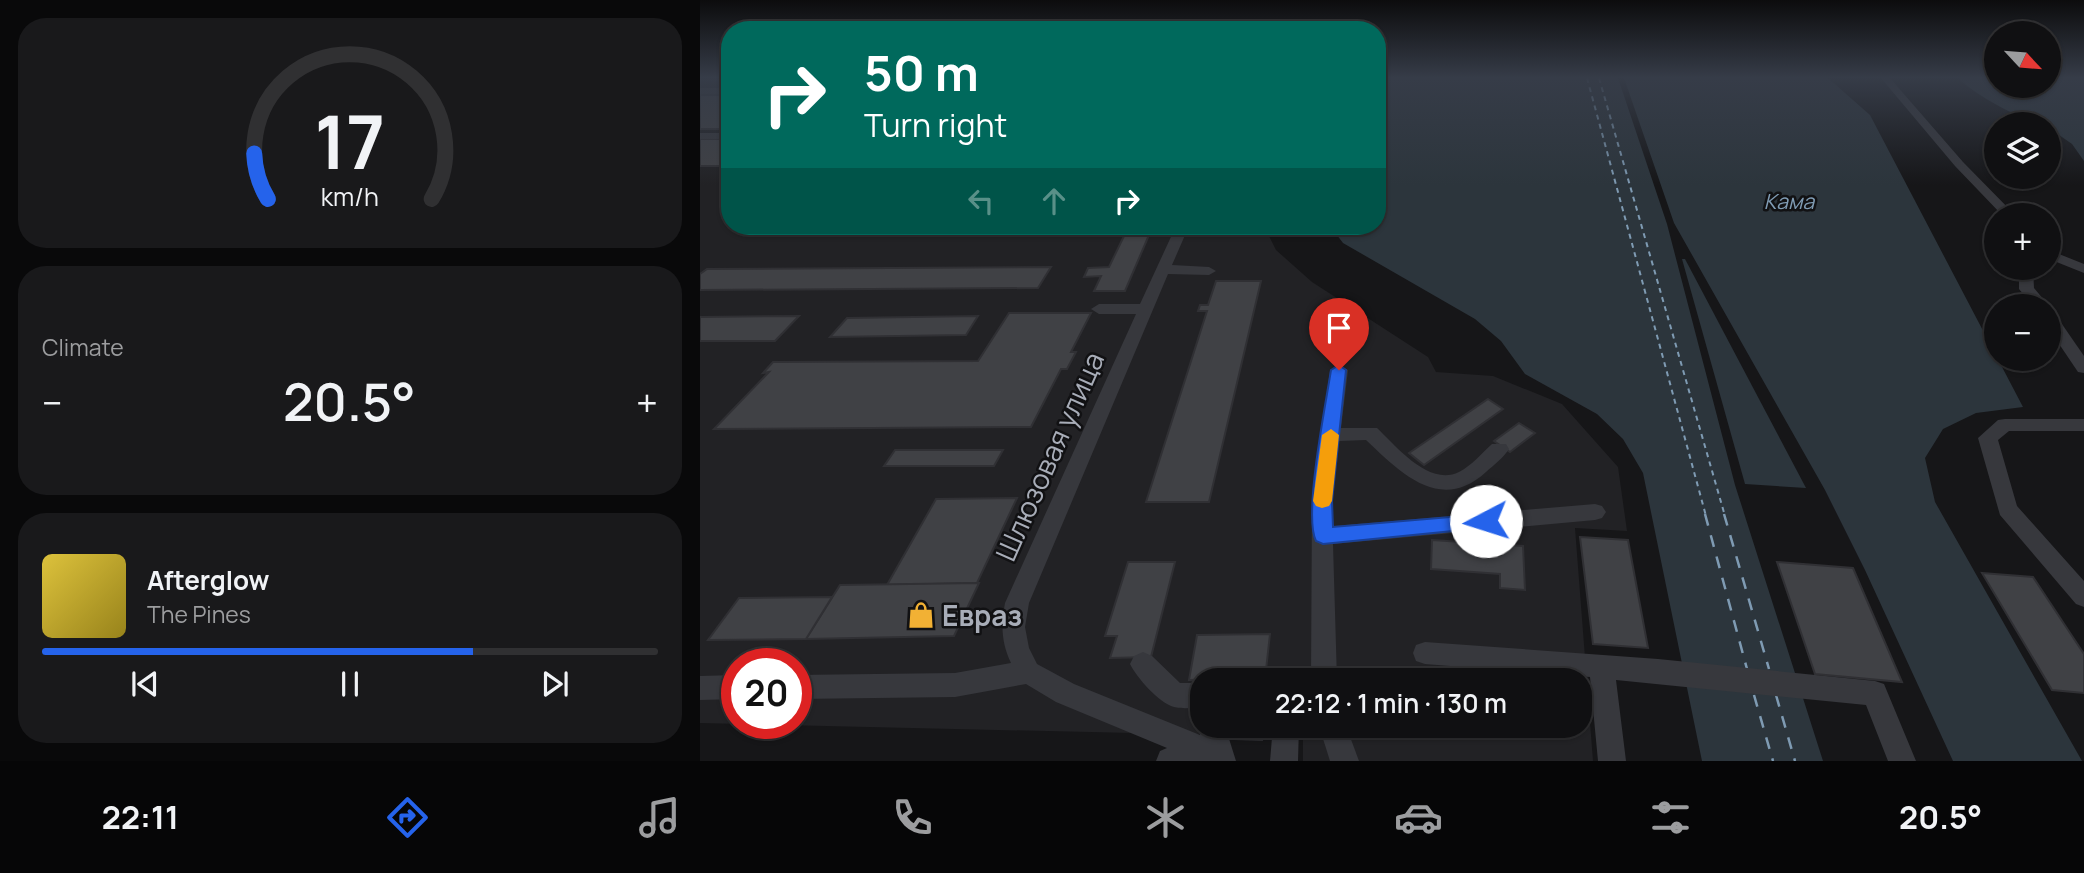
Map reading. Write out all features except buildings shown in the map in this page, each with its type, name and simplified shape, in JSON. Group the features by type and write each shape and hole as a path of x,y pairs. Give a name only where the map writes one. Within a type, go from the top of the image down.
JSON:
{"street":[{"path":"1916,114 1997,203"},
{"path":"700,136 721,136"},
{"name":"Шлюзовая улица","path":"1028,671 1017,650 1013,627 1017,603 1178,235"},
{"path":"2061,259 2084,269"},
{"path":"1164,270 1209,271"},
{"path":"1099,309 1146,309"},
{"path":"2061,334 2084,368"},
{"path":"1324,668 1322,501 1339,370"},
{"path":"2084,425 2005,425 1988,438 2007,509 2084,597"},
{"path":"1331,435 1370,433 1422,477 1447,483 1461,480 1499,449"},
{"path":"1323,536 1595,512"},
{"path":"1425,653 1658,671 1875,693 1902,761"},
{"path":"1143,664 1175,695 1190,695"},
{"path":"1602,668 1612,761"},
{"path":"812,687 955,685 1028,671 1065,693 1215,750"},
{"path":"700,688 721,687"},
{"path":"1284,761 1285,738"},
{"path":"1336,738 1345,761"},
{"path":"1170,761 1215,750"}],"shaded area":[{"path":"700,114 721,114 721,235 1268,235 1276,250 1312,282 1428,357 1436,372 1493,376 1562,404 1618,467 1627,531 1575,528 1586,668 1190,668 1190,734 812,726 812,648 721,648 721,723 700,723"},
{"path":"1303,738 1591,738 1593,761 1303,761"}],"water":[{"path":"1386,114 1630,114 1667,224 1735,485 1823,761 1702,761 1643,473 1623,439 1597,414 1525,374 1501,341 1475,319 1343,243 1337,235 1386,235"},
{"name":"Кама","path":"1636,114 1870,115 1984,333 1984,371 2004,371 2023,407 1976,413 1943,429 1925,458 1935,502 2082,761 1953,761 1825,490 1674,223"},
{"path":"2061,114 2084,114 2084,161 2072,144 2061,136"},
{"path":"1682,259 1685,259 1806,488 1745,484"}],"ferry route":[{"path":"1597,114 1706,516"},
{"path":"1609,114 1725,516"},
{"path":"1705,514 1747,669"},
{"path":"1724,514 1769,669"},
{"path":"1754,695 1773,761"},
{"path":"1776,695 1795,761"}],"slow traffic":[{"path":"1322,501 1331,435"}],"place":[{"name":"Евраз","path":"921,615"}],"route":[{"path":"1339,370 1322,501 1323,536 1486,521"}]}
